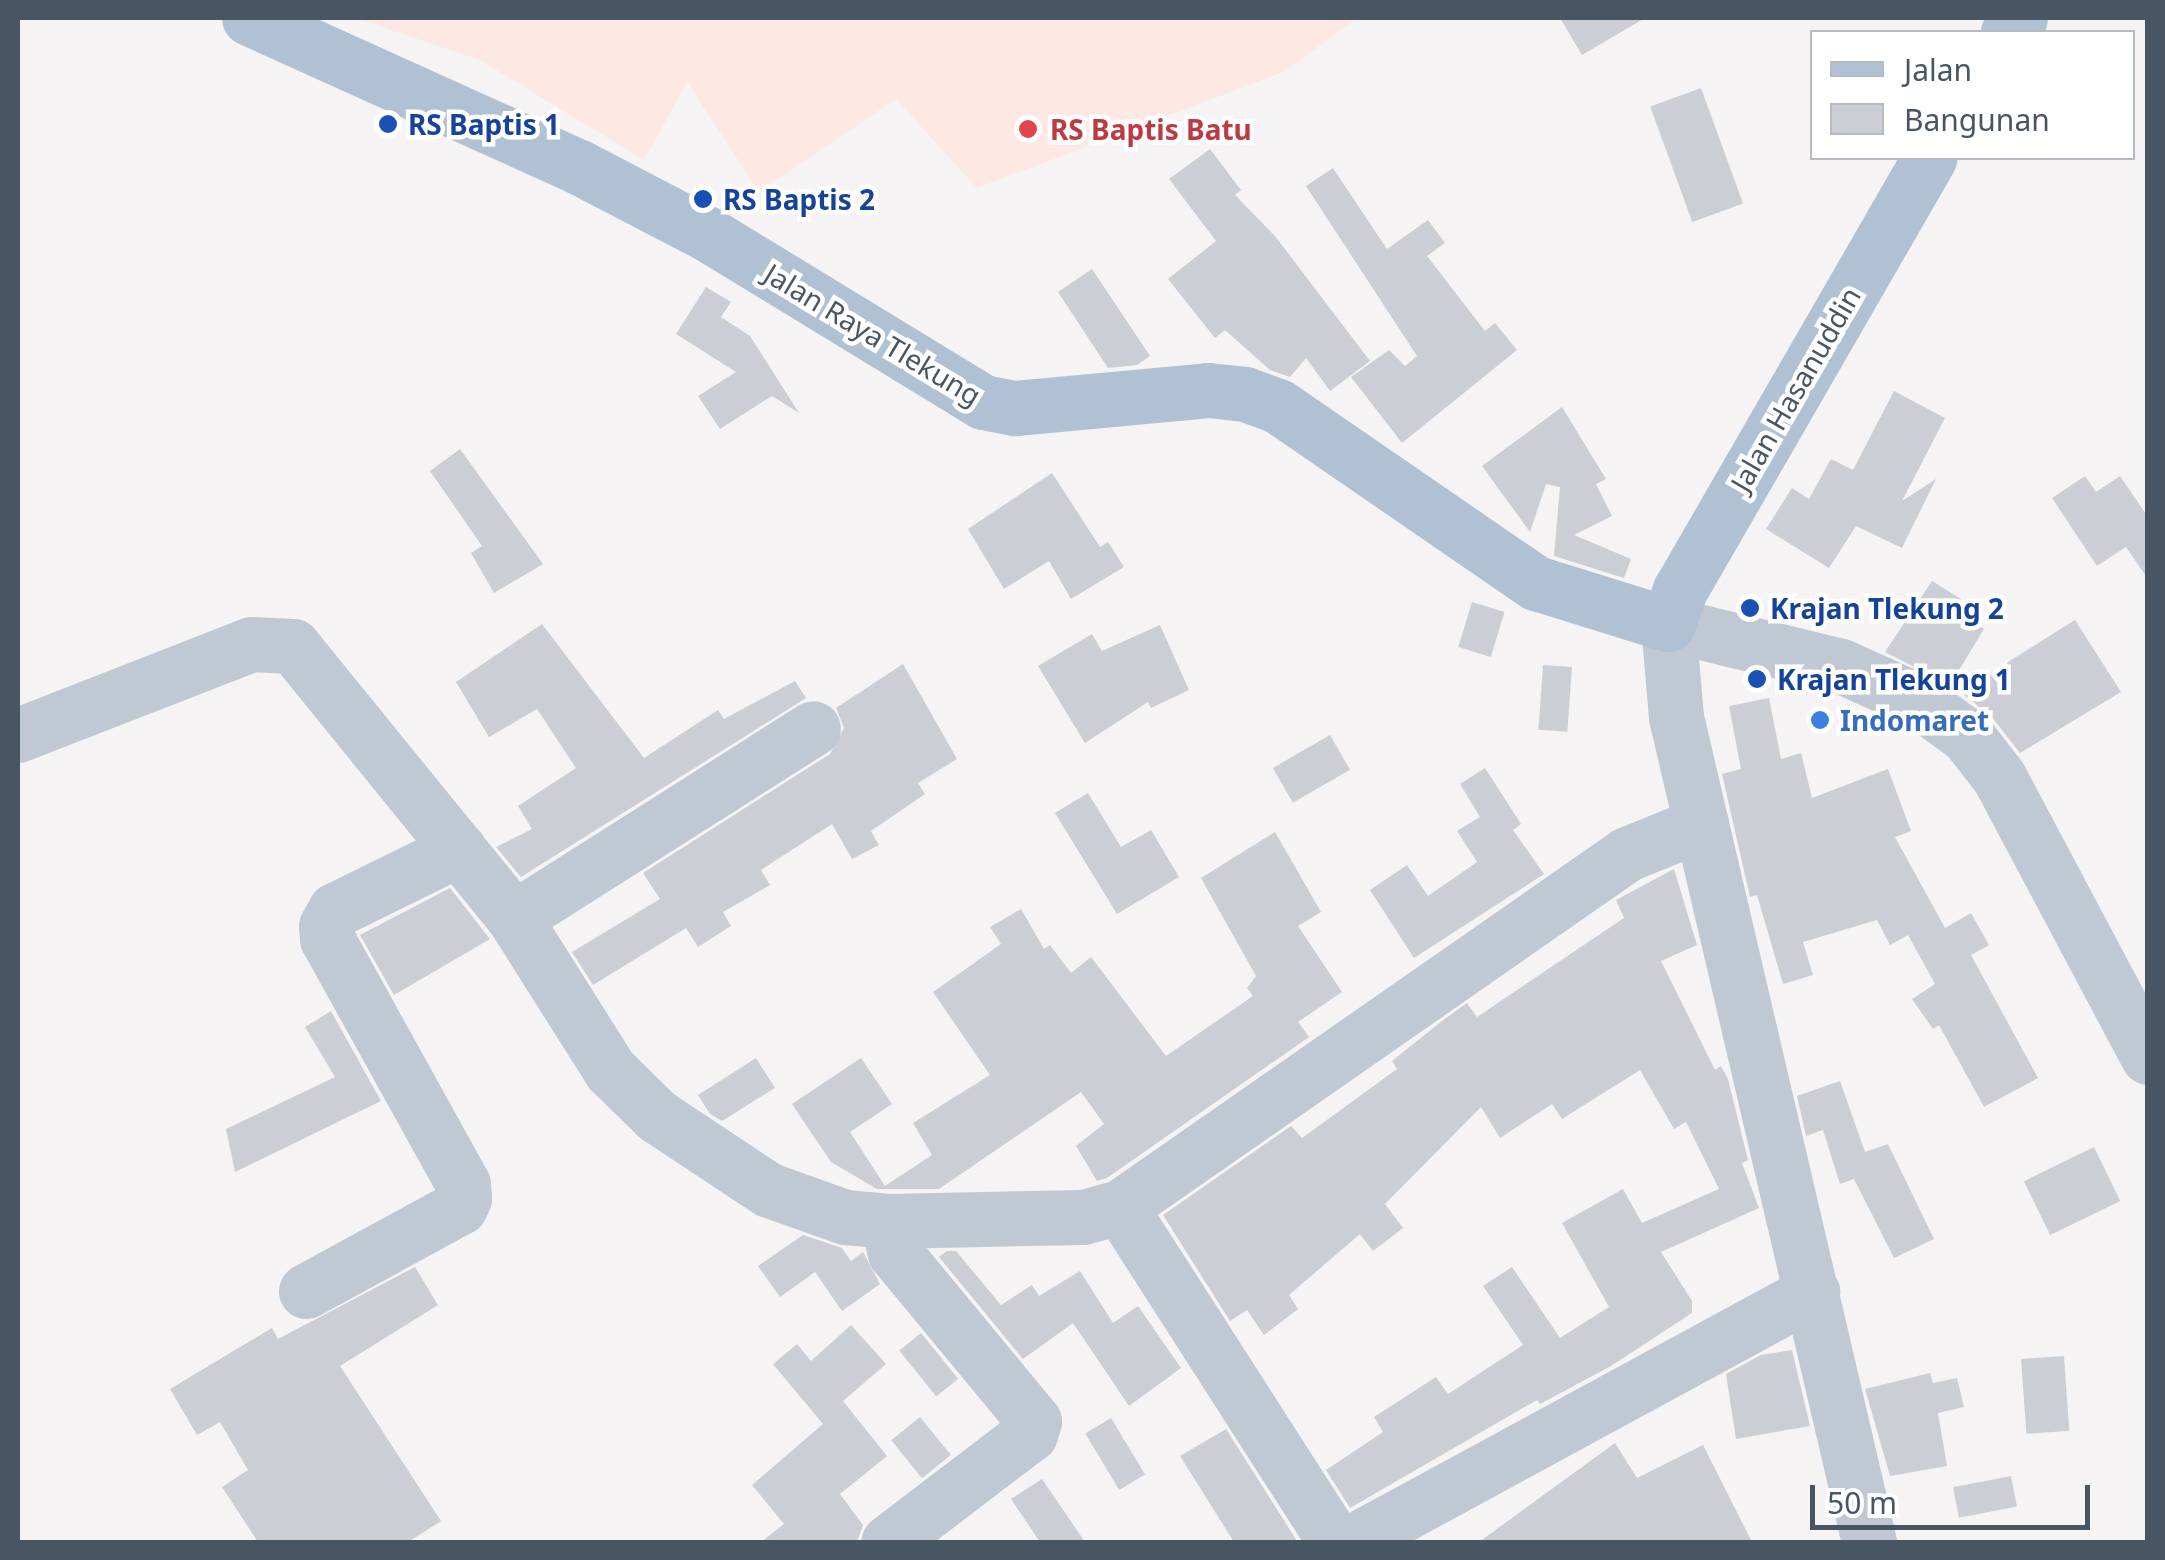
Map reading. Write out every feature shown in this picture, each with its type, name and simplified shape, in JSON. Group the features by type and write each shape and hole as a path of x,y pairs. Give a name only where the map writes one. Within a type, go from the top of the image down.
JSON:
{"main road":[{"name":"Jalan Raya Tlekung","path":"249,18 578,167 706,232 982,402 1015,408 1208,390 1245,394 1278,406 1536,583 1668,624"},
{"name":"Jalan Hasanuddin","path":"1668,624 1690,572 1928,160"}],"street":[{"path":"1869,1542 1676,717 1668,624 1842,666 1919,701 1966,736 2035,842 2148,1057"},
{"path":"18,735 251,644 275,642 309,658 514,918 610,1070 657,1116 769,1190 846,1217 888,1221 1083,1216 1120,1207 1627,854 1701,824"},
{"path":"514,918 813,728"},
{"path":"306,1291 460,1206 464,1198 463,1184 327,939 326,926 335,910 459,848"},
{"path":"1120,1207 1335,1542"},
{"path":"888,1221 895,1253 1034,1421 1030,1434 888,1542"},
{"path":"1352,1542 1812,1292"}],"shaded area":[{"name":"RS Baptis Batu","path":"355,18 1357,18 1286,71 977,188 896,99 759,192 687,82 644,160 480,60"}],"building":[{"path":"1560,18 1645,18 1582,55"},
{"path":"1701,88 1743,204 1692,222 1650,106"},
{"path":"1210,149 1241,190 1235,195 1275,236 1370,361 1330,391 1306,358 1290,377 1270,370 1225,330 1215,338 1168,279 1216,241 1169,179"},
{"path":"1333,168 1387,249 1428,220 1445,243 1427,256 1485,331 1495,323 1517,350 1402,443 1351,377 1389,350 1405,366 1417,356 1306,186"},
{"path":"1092,269 1150,356 1137,365 1108,368 1058,292"},
{"path":"706,287 731,302 721,317 750,336 799,413 772,396 720,429 698,396 736,372 676,334"},
{"path":"1894,391 1945,418 1902,501 1936,479 1902,548 1856,526 1829,568 1766,529 1792,488 1809,499 1831,459 1853,470"},
{"path":"1562,407 1606,479 1596,484 1612,516 1574,535 1631,559 1624,578 1554,556 1560,487 1546,484 1530,532 1482,466"},
{"path":"460,449 543,564 494,593 471,553 482,546 430,471"},
{"path":"1052,473 1100,547 1108,542 1124,567 1071,599 1049,561 1004,589 968,529"},
{"path":"2085,476 2096,492 2120,476 2148,517 2148,579 2126,547 2097,566 2052,498"},
{"path":"1932,581 1961,599 1953,612 1984,629 1950,685 1885,652"},
{"path":"1472,602 1505,612 1491,657 1458,647"},
{"path":"2075,620 2121,692 2020,753 1991,716 1960,692"},
{"path":"542,624 644,758 718,710 724,719 795,681 806,698 521,877 496,847 532,829 518,806 576,768 537,709 489,737 456,682"},
{"path":"1160,625 1189,690 1151,708 1148,702 1085,743 1038,666 1092,634 1102,651"},
{"path":"903,664 957,759 918,783 925,794 871,831 879,845 852,859 832,824 761,870 770,885 723,912 731,926 698,947 686,928 593,985 572,952 660,899 643,873 830,754 844,728 836,708"},
{"path":"1543,665 1572,667 1567,732 1538,730"},
{"path":"1769,698 1781,759 1801,753 1812,798 1888,769 1911,831 1895,837 1945,928 1971,913 1989,945 1971,955 2038,1078 1984,1107 1939,1025 1933,1029 1912,999 1935,984 1908,935 1890,945 1877,920 1803,942 1813,975 1783,984 1757,895 1750,897 1722,774 1741,769 1729,706"},
{"path":"1330,735 1350,770 1293,803 1273,768"},
{"path":"1485,768 1521,824 1513,830 1544,874 1414,958 1370,890 1407,865 1428,896 1477,862 1457,831 1480,817 1460,784"},
{"path":"1088,793 1121,847 1151,830 1179,877 1117,914 1055,813"},
{"path":"1275,832 1321,912 1298,926 1342,992 1298,1022 1309,1037 1107,1178 1097,1181 1076,1146 1104,1124 1081,1092 939,1189 877,1189 831,1162 792,1104 861,1058 892,1104 850,1132 885,1186 932,1155 913,1123 990,1075 933,992 1001,944 990,927 1021,909 1044,949 1050,945 1071,973 1091,957 1166,1056 1253,996 1247,988 1256,976 1201,878"},
{"path":"1674,869 1697,945 1661,961 1715,1070 1721,1066 1728,1079 1748,1160 1742,1163 1759,1208 1661,1252 1692,1301 1692,1313 1611,1366 1540,1404 1537,1400 1350,1508 1326,1470 1383,1432 1374,1417 1436,1377 1448,1394 1523,1345 1483,1286 1512,1267 1560,1338 1609,1307 1562,1223 1623,1189 1642,1223 1719,1189 1686,1122 1674,1129 1640,1070 1562,1119 1552,1104 1500,1138 1481,1107 1385,1204 1403,1228 1373,1251 1360,1234 1289,1295 1298,1309 1264,1335 1247,1310 1230,1321 1163,1215 1291,1126 1302,1138 1397,1069 1392,1061 1442,1021 1467,1003 1477,1017 1624,918 1616,900"},
{"path":"450,888 490,939 394,995 360,935"},
{"path":"331,1011 381,1101 235,1172 226,1129 335,1077 305,1027"},
{"path":"756,1058 775,1088 722,1121 710,1114 698,1095"},
{"path":"1840,1081 1865,1152 1888,1144 1934,1239 1894,1258 1854,1179 1840,1184 1823,1130 1806,1136 1797,1096"},
{"path":"2094,1147 2120,1201 2050,1235 2024,1181"},
{"path":"803,1235 842,1248 851,1261 863,1252 880,1284 842,1311 815,1272 780,1297 758,1266"},
{"path":"956,1251 1001,1305 1032,1285 1039,1296 1080,1271 1113,1323 1138,1306 1181,1368 1129,1406 1073,1323 1023,1359 939,1257"},
{"path":"415,1267 438,1305 340,1366 441,1521 408,1542 258,1542 222,1487 248,1470 220,1422 197,1435 170,1389 272,1328 278,1339"},
{"path":"851,1325 886,1364 843,1401 887,1456 840,1494 863,1525 857,1542 761,1542 784,1524 752,1485 823,1424 773,1364 797,1344 811,1361"},
{"path":"921,1333 958,1379 936,1396 899,1351"},
{"path":"1792,1350 1810,1426 1736,1439 1726,1374 1761,1355"},
{"path":"2064,1356 2069,1431 2026,1434 2021,1359"},
{"path":"1930,1373 1933,1383 1957,1378 1964,1407 1938,1413 1947,1466 1890,1476 1865,1389"},
{"path":"920,1417 951,1455 922,1478 891,1440"},
{"path":"1111,1418 1145,1475 1119,1490 1085,1433"},
{"path":"1226,1429 1296,1542 1234,1542 1180,1456"},
{"path":"1615,1443 1637,1478 1703,1445 1752,1542 1479,1542"},
{"path":"2011,1476 2017,1506 1959,1518 1953,1487"},
{"path":"1042,1479 1085,1542 1040,1542 1011,1499"}],"place":[{"name":"RS Baptis 1","path":"388,124"},
{"name":"RS Baptis Batu","path":"1028,129"},
{"name":"RS Baptis 2","path":"703,199"},
{"name":"Krajan Tlekung 2","path":"1750,608"},
{"name":"Krajan Tlekung 1","path":"1757,679"},
{"name":"Indomaret","path":"1820,720"}]}
